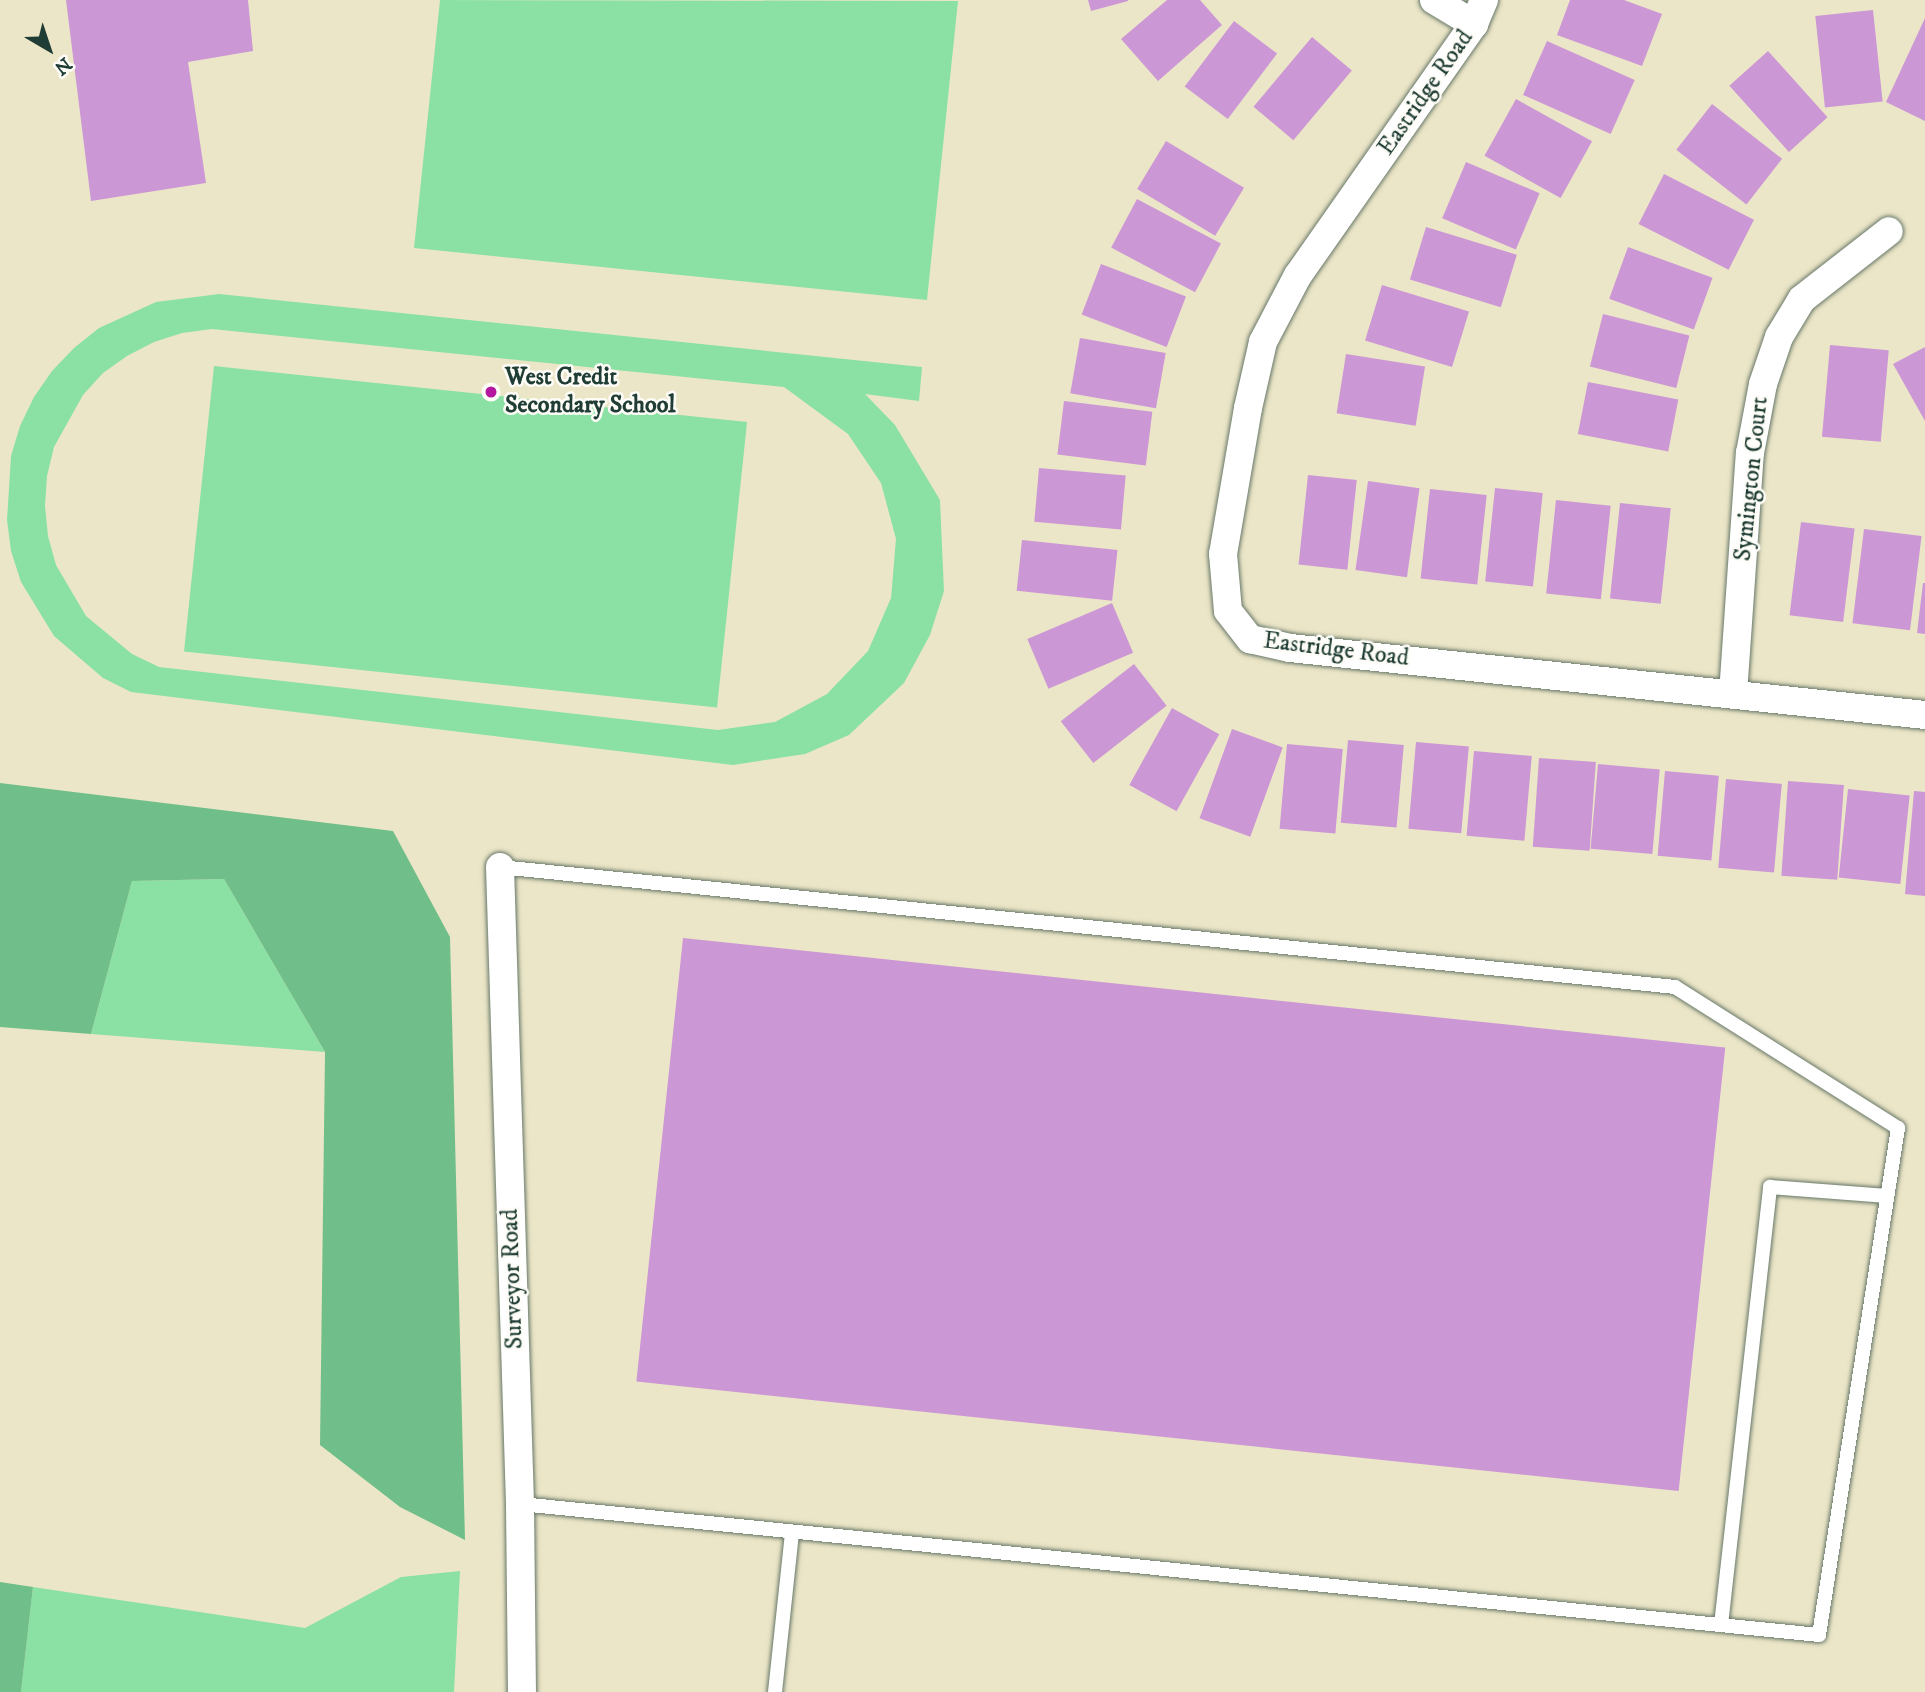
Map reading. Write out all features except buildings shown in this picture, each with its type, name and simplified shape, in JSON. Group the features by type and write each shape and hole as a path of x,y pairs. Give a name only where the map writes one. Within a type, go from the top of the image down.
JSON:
{"street":[{"path":"1434,0 1479,12"},
{"name":"Eastridge Road","path":"1479,12 1298,275 1264,342 1248,408 1223,554 1228,611 1250,639 1290,648 1925,715"},
{"name":"Symington Court","path":"1733,694 1750,453 1763,384 1779,337 1802,299 1889,231"},
{"name":"Surveyor Road","path":"500,867 520,1504 522,1692"}],"lane":[{"path":"500,867 1675,987 1898,1128 1819,1635 520,1504"},
{"path":"1721,1625 1770,1186 1887,1196"},
{"path":"775,1692 792,1532"}],"green space":[{"path":"440,0 958,1 927,300 414,248"},
{"path":"219,294 922,367 919,401 865,394 895,425 940,500 944,591 930,635 904,683 849,735 805,754 733,765 131,692 103,678 54,636 21,582 11,551 7,520 11,456 20,426 34,397 52,371 74,348 99,328 156,302","holes":["212,329 784,387 848,434 881,483 896,539 891,598 868,651 827,694 775,722 718,730 159,667 132,654 86,616 56,565 48,536 45,506 47,476 54,447 83,395 103,373 127,356 154,342 182,333"]},
{"path":"214,366 747,422 717,707 184,651"},
{"path":"0,783 393,831 450,937 465,1540 400,1507 320,1445 325,1052 224,879 132,881 91,1034 0,1027"},
{"path":"224,879 325,1052 91,1034 132,881"},
{"path":"460,1571 454,1692 21,1692 33,1587 305,1628 401,1577"},
{"path":"0,1582 33,1587 21,1692 0,1692"}],"place":[{"name":"West Credit Secondary School","path":"491,392"}]}
